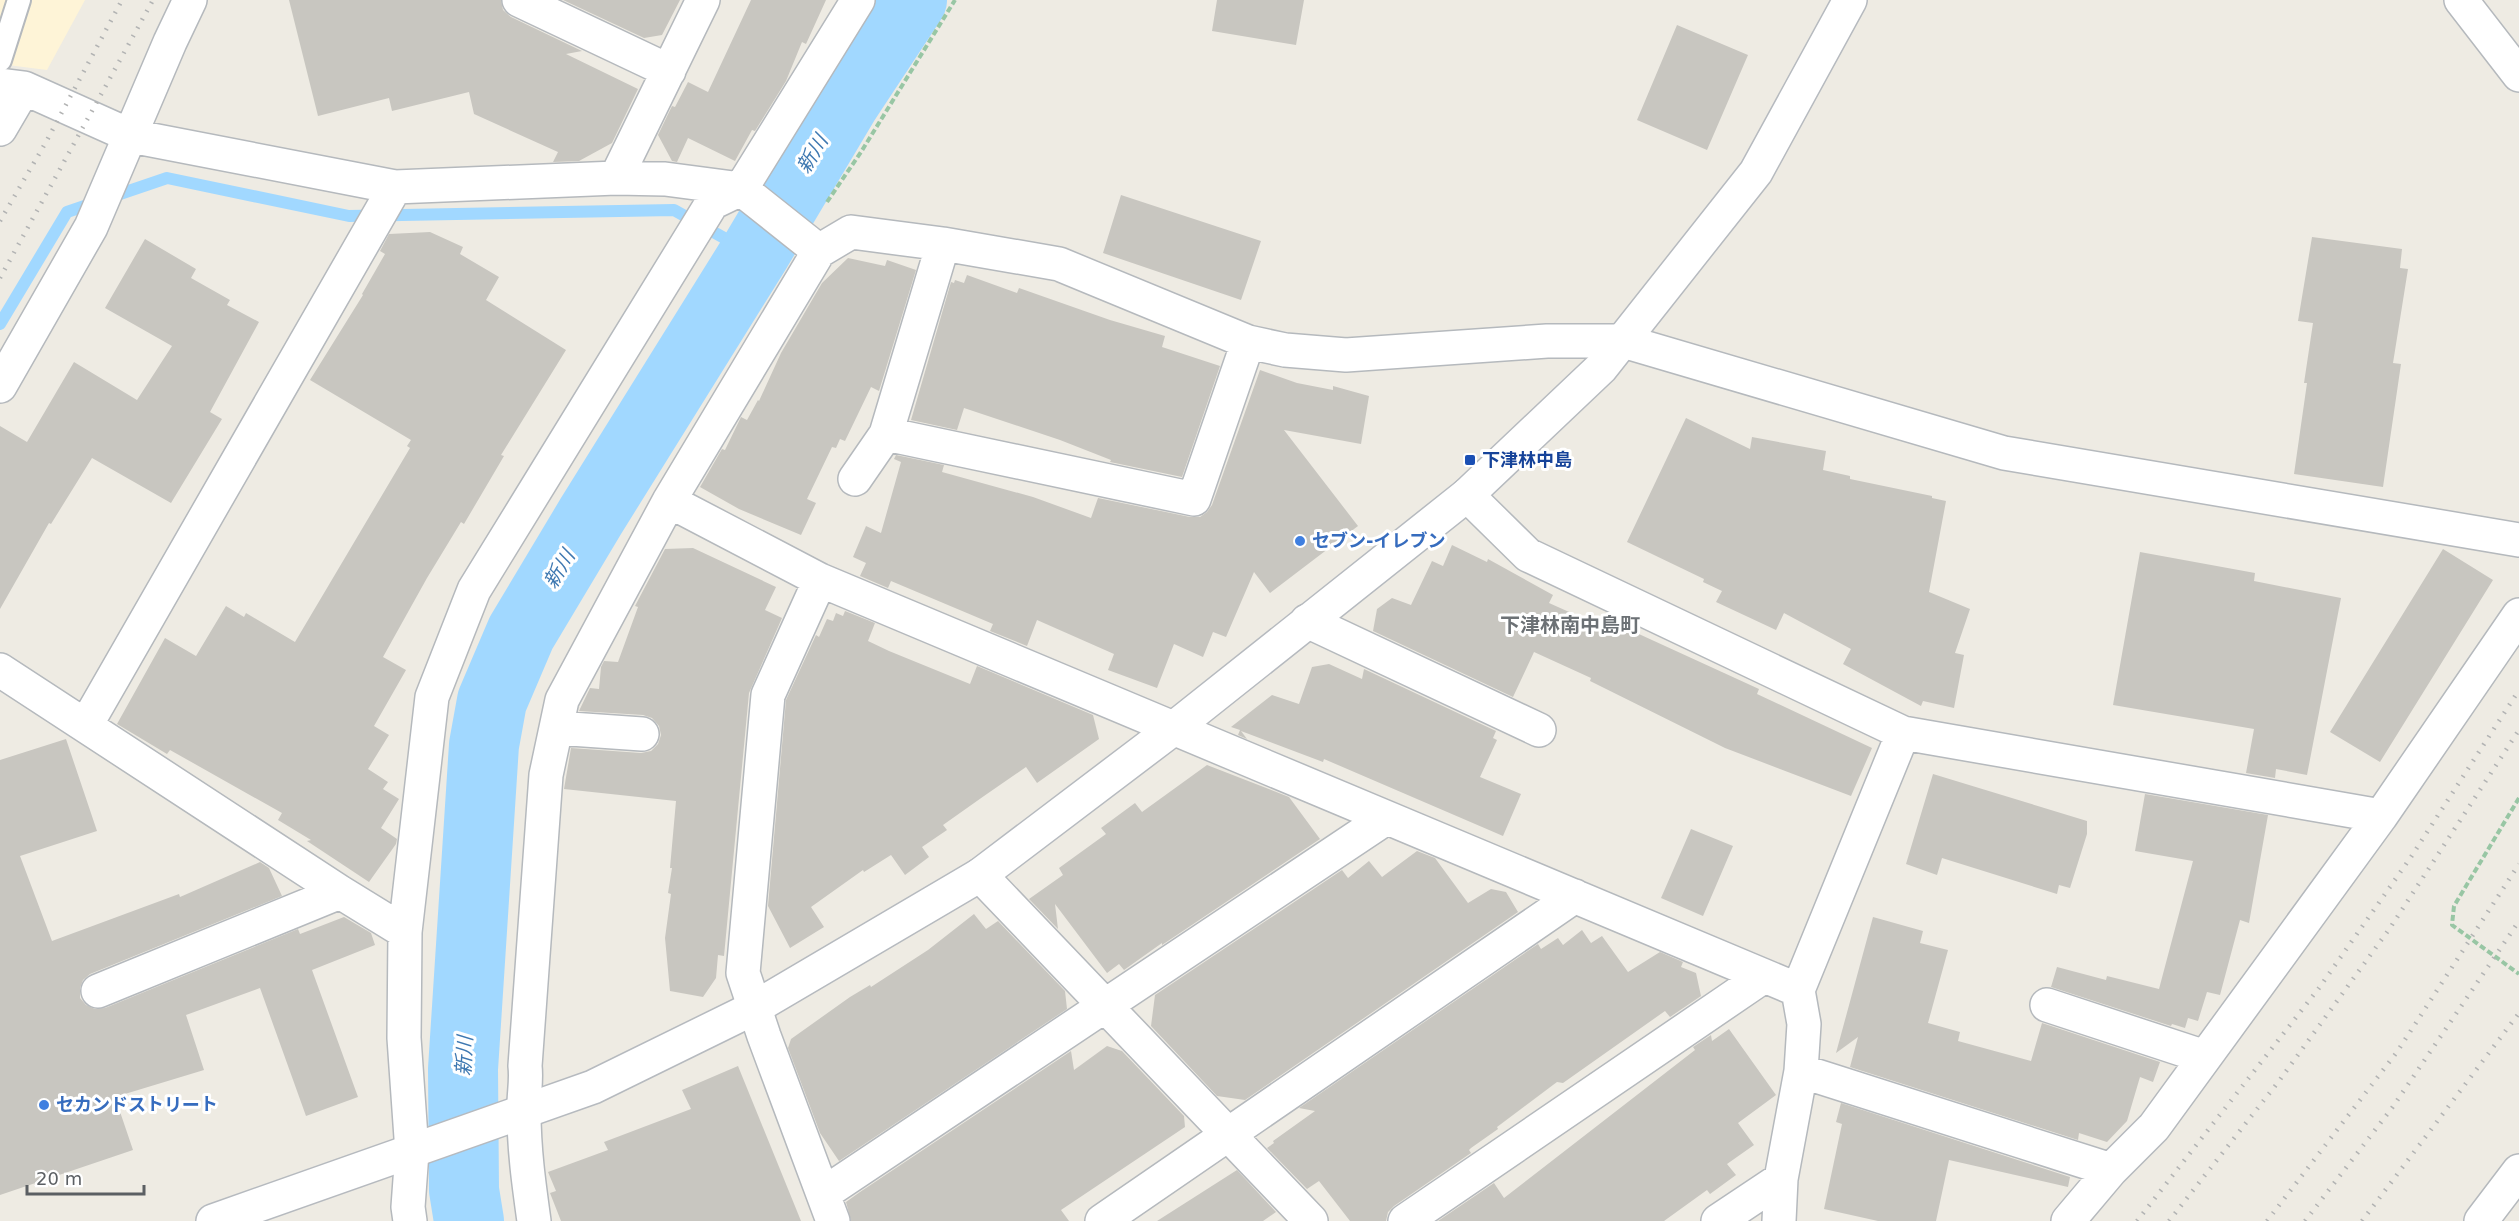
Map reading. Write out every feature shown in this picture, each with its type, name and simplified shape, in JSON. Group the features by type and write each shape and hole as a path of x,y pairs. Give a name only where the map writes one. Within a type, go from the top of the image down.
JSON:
{"street":[{"path":"0,386 96,216 190,0"},
{"path":"519,0 669,71"},
{"path":"616,178 703,0"},
{"path":"410,1221 408,1207 423,1148 404,1038 405,932 432,697 474,590 712,203 748,193 858,0"},
{"path":"213,1221 593,1087 754,1008 980,875 1174,728 1467,495 1601,368 1756,172 1850,0"},
{"path":"2461,0 2515,66 2519,75"},
{"path":"0,129 12,86 131,136 392,193 616,178 665,179 748,193 810,243"},
{"path":"86,725 392,193"},
{"path":"534,1221 527,1167 509,1116 546,775 562,700 810,243 851,232 943,244 1059,264 1248,342 1285,350 1346,355 1547,341 1623,341 2004,453 2519,540"},
{"path":"855,479 886,434 943,244"},
{"path":"886,434 1194,499 1248,342"},
{"path":"1467,495 1528,555 1903,733 2381,816"},
{"path":"669,501 820,580 1798,990"},
{"path":"820,580 768,695 743,973 828,1207 1105,1006 1386,818"},
{"path":"2068,1221 2111,1170 2154,1127 2381,816 2519,615"},
{"path":"1307,621 1539,730"},
{"path":"0,670 405,932"},
{"path":"556,728 642,734"},
{"path":"1779,1221 1781,1179 1801,1071 1804,1024 1798,990 1903,733"},
{"path":"980,875 1311,1221"},
{"path":"98,991 340,892"},
{"path":"1102,1221 1575,896"},
{"path":"1405,1221 1764,976"},
{"path":"2047,1005 2205,1056"},
{"path":"1801,1071 2111,1170"},
{"path":"2481,1221 2519,1172"},
{"path":"1718,1221 1781,1179"}],"lane":[{"path":"0,60 19,0"}],"path":[{"path":"810,243 826,204 955,0"},
{"path":"2519,798 2454,906 2452,925 2519,974"}],"shaded area":[{"path":"0,0 85,0 47,70 0,64"}],"building":[{"path":"289,0 501,0 503,10 511,17 582,51 566,54 638,89 612,143 579,161 553,162 558,152 474,114 469,92 392,111 389,98 318,116"},
{"path":"563,0 680,0 662,35 644,38"},
{"path":"751,0 826,0 806,44 802,42 786,81 755,131 752,130 735,161 688,138 677,162 672,161 658,135 672,106 675,107 688,82 708,92"},
{"path":"1217,0 1304,0 1296,45 1212,31"},
{"path":"1677,25 1748,55 1707,150 1637,120"},
{"path":"1121,195 1261,241 1241,300 1103,253"},
{"path":"430,232 463,247 460,254 499,277 486,300 566,350 501,455 504,456 464,524 461,522 427,578 383,657 406,670 374,726 389,735 368,769 388,782 383,789 399,799 381,828 397,839 396,844 369,882 307,841 311,840 278,820 282,813 170,750 167,754 117,724 165,638 196,656 226,606 244,617 246,613 295,642 410,448 407,446 411,440 310,380 363,295 385,254 380,251 389,234"},
{"path":"2312,237 2402,249 2400,268 2408,269 2393,363 2401,364 2383,487 2294,474 2313,323 2298,321"},
{"path":"145,239 196,269 191,278 230,300 227,305 259,322 210,412 222,419 171,503 92,458 51,524 49,523 0,609 0,426 27,442 74,362 137,400 172,346 105,308"},
{"path":"848,258 885,266 887,260 916,270 879,391 871,387 845,441 840,439 836,448 832,447 807,499 816,503 801,535 739,509 700,487 722,449 725,450 741,417 747,420 759,401 781,353 822,283"},
{"path":"967,275 1017,293 1019,288 1110,320 1165,336 1162,347 1220,366 1182,477 1110,462 1111,460 1060,440 964,408 957,430 911,420 951,282 954,283 955,280 964,283"},
{"path":"1260,370 1297,383 1333,390 1333,386 1369,396 1361,444 1284,430 1358,526 1270,593 1254,572 1226,637 1213,632 1203,657 1174,644 1157,688 1108,670 1114,654 1037,620 1027,646 990,631 993,624 891,581 888,588 860,576 866,563 853,557 866,526 881,533 901,462 894,459 896,455 944,465 942,472 1033,497 1091,518 1098,498 1190,517 1200,517 1212,505"},
{"path":"1686,418 1750,449 1752,437 1826,451 1823,470 1850,476 1850,479 1946,501 1929,592 1970,609 1955,653 1964,655 1954,708 1923,701 1921,706 1843,664 1851,649 1784,613 1776,630 1716,602 1722,591 1703,582 1704,579 1627,542"},
{"path":"1452,545 1487,562 1488,559 1553,595 1549,603 1614,632 1617,624 1759,689 1757,694 1872,748 1851,796 1725,748 1590,681 1591,678 1534,652 1513,697 1373,631 1377,609 1392,598 1411,605 1432,561 1443,566"},
{"path":"693,548 776,587 765,610 782,618 749,693 724,956 718,955 716,978 703,997 670,991 665,938 671,894 668,893 672,868 670,868 676,801 564,789 571,748 641,753 651,751 658,744 661,735 659,726 652,718 643,715 579,711 590,688 599,689 601,667 604,661 618,662 638,607 635,606 665,549"},
{"path":"2443,549 2493,580 2380,762 2330,732"},
{"path":"2140,552 2255,573 2254,581 2341,598 2307,775 2276,769 2275,778 2246,773 2254,729 2113,705"},
{"path":"845,611 875,623 868,641 889,651 970,684 977,666 1093,715 1099,739 1037,783 1026,767 984,796 943,825 947,830 922,847 929,857 905,875 891,855 864,872 863,870 811,907 824,927 790,948 768,906 786,700 816,635 819,637 827,619 833,621 836,613 843,616"},
{"path":"1329,664 1362,679 1364,669 1496,731 1493,738 1497,740 1480,777 1521,794 1503,836 1324,759 1323,762 1241,731 1247,739 1238,735 1240,730 1231,727 1272,695 1299,704 1312,667"},
{"path":"66,739 97,831 20,856 52,941 179,894 180,897 260,862 269,868 282,896 90,974 83,980 80,998 86,1005 95,1009 105,1008 298,929 300,934 344,917 371,933 375,945 312,970 358,1097 306,1116 260,988 186,1015 204,1070 115,1097 133,1150 0,1195 0,760"},
{"path":"1207,765 1289,797 1320,839 1124,970 1119,964 1107,973 1055,904 1058,929 1029,899 1063,875 1059,868 1106,834 1101,828 1135,803 1142,812"},
{"path":"1933,774 2087,821 2087,834 2070,888 2059,885 2057,894 1942,858 1937,875 1906,864"},
{"path":"2145,794 2268,815 2249,923 2240,920 2220,995 2207,992 2198,1021 2188,1018 2185,1028 2172,1024 2171,1026 2051,987 2057,967 2106,980 2107,976 2159,989 2193,861 2135,851"},
{"path":"1691,829 1733,846 1703,916 1661,898"},
{"path":"1417,851 1435,858 1468,903 1491,889 1506,892 1518,912 1245,1100 1217,1096 1151,1026 1155,995 1342,870 1348,878 1369,861 1382,877"},
{"path":"974,914 986,929 998,921 1065,991 1067,1009 839,1161 820,1133 788,1048 791,1039 850,997 870,985 871,987 928,950"},
{"path":"1873,917 1923,931 1920,943 1948,950 1928,1023 1960,1032 1958,1041 2031,1061 2042,1023 2160,1062 2153,1082 2140,1077 2127,1121 2107,1142 2079,1133 2078,1140 1850,1067 1858,1037 1836,1053"},
{"path":"1582,930 1591,943 1602,936 1628,972 1660,952 1683,962 1681,967 1696,973 1701,996 1670,1017 1665,1011 1563,1083 1557,1082 1471,1148 1469,1150 1471,1153 1394,1206 1388,1212 1386,1221 1350,1221 1319,1181 1307,1189 1267,1148 1274,1143 1273,1141 1315,1111 1299,1108 1538,944 1541,949 1558,938 1563,945"},
{"path":"1729,1029 1776,1095 1738,1123 1754,1145 1727,1164 1736,1175 1710,1194 1707,1190 1664,1221 1438,1221 1494,1183 1504,1198 1695,1050 1693,1047 1711,1035 1712,1041"},
{"path":"1107,1046 1122,1051 1184,1116 1185,1127 1061,1210 1069,1221 851,1221 846,1202 860,1192 1071,1051 1074,1070"},
{"path":"738,1066 801,1221 561,1221 550,1193 556,1191 548,1172 608,1150 604,1142 691,1109 682,1090"},
{"path":"1841,1103 2070,1177 2068,1187 1949,1160 1936,1221 1878,1221 1824,1209 1842,1124 1836,1122"},
{"path":"1237,1170 1276,1212 1263,1221 1157,1221"}],"waterway":[{"name":"新川","path":"469,1221 464,1190 463,1069 484,745 492,701 521,633 591,516 756,251 844,103 912,0"},
{"path":"0,324 67,212 167,178 349,216 674,210 726,239 751,258"}],"railway":[{"path":"0,221 46,142 122,0"},
{"path":"0,278 153,0"},
{"path":"2137,1221 2319,988 2411,857 2519,690"},
{"path":"2169,1221 2279,1081 2390,928 2519,730"},
{"path":"2267,1221 2397,1052 2519,864"},
{"path":"2305,1221 2392,1108 2519,921"},
{"path":"2362,1221 2519,1013"}],"place":[{"name":"下津林中島","path":"1470,460"},
{"name":"セブン-イレブン","path":"1300,541"},
{"name":"セカンドストリート","path":"44,1105"}],"district":[{"name":"下津林南中島町","path":"1570,625"}]}
